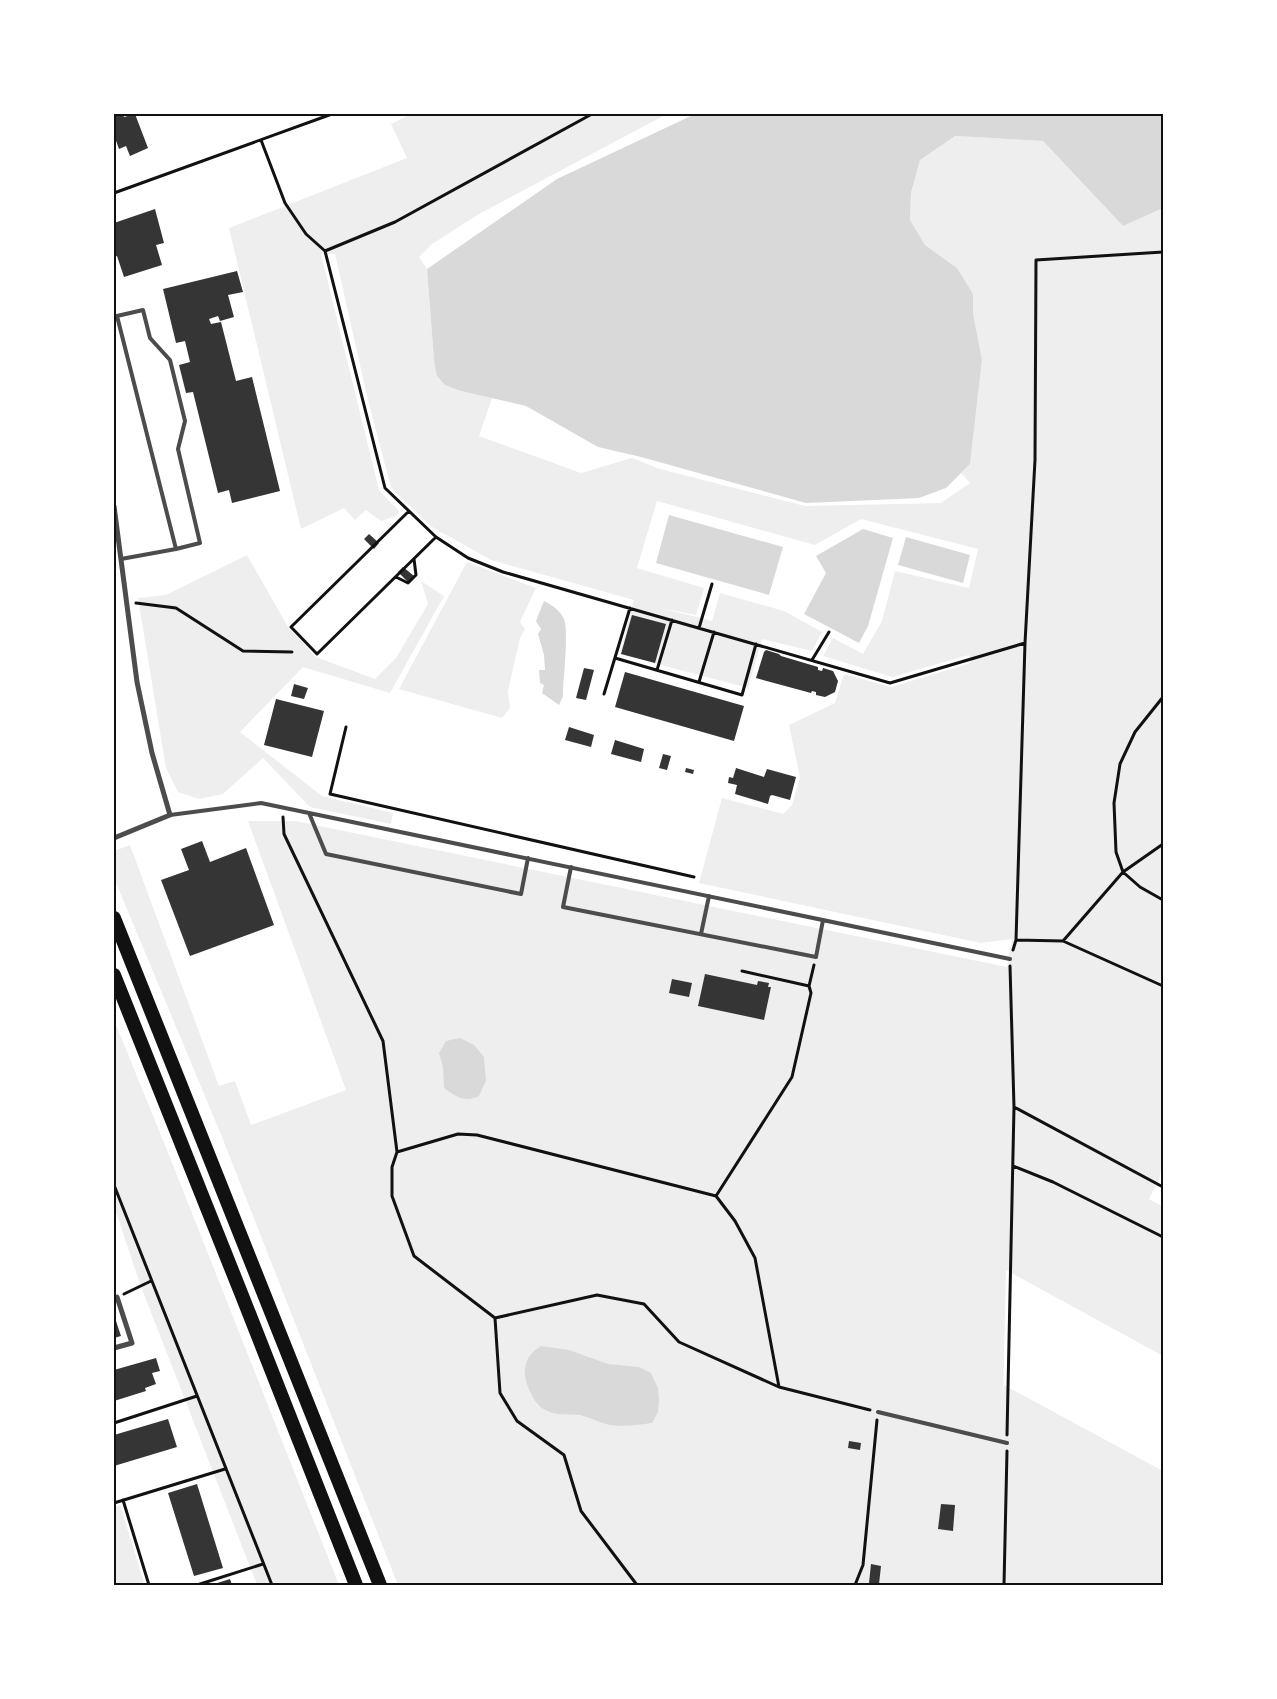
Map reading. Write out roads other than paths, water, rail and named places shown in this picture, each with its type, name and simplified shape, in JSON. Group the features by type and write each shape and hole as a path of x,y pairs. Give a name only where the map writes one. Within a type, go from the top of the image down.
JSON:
{"highway":[{"path":"114,918 380,1585"},
{"path":"114,975 356,1585"}],"street":[{"path":"114,506 140,698 152,753 170,815 114,838"},
{"path":"114,1348 132,1342 116,1298"}],"lane":[{"path":"121,559 176,549 200,543 178,449 185,420 170,360 150,338 143,310 117,316 176,549"},
{"path":"170,815 261,803 1010,958"},
{"path":"309,813 326,854 520,894 528,858"},
{"path":"571,867 563,907 816,957 823,920"},
{"path":"701,934 709,896"},
{"path":"878,1412 1007,1443"}]}
